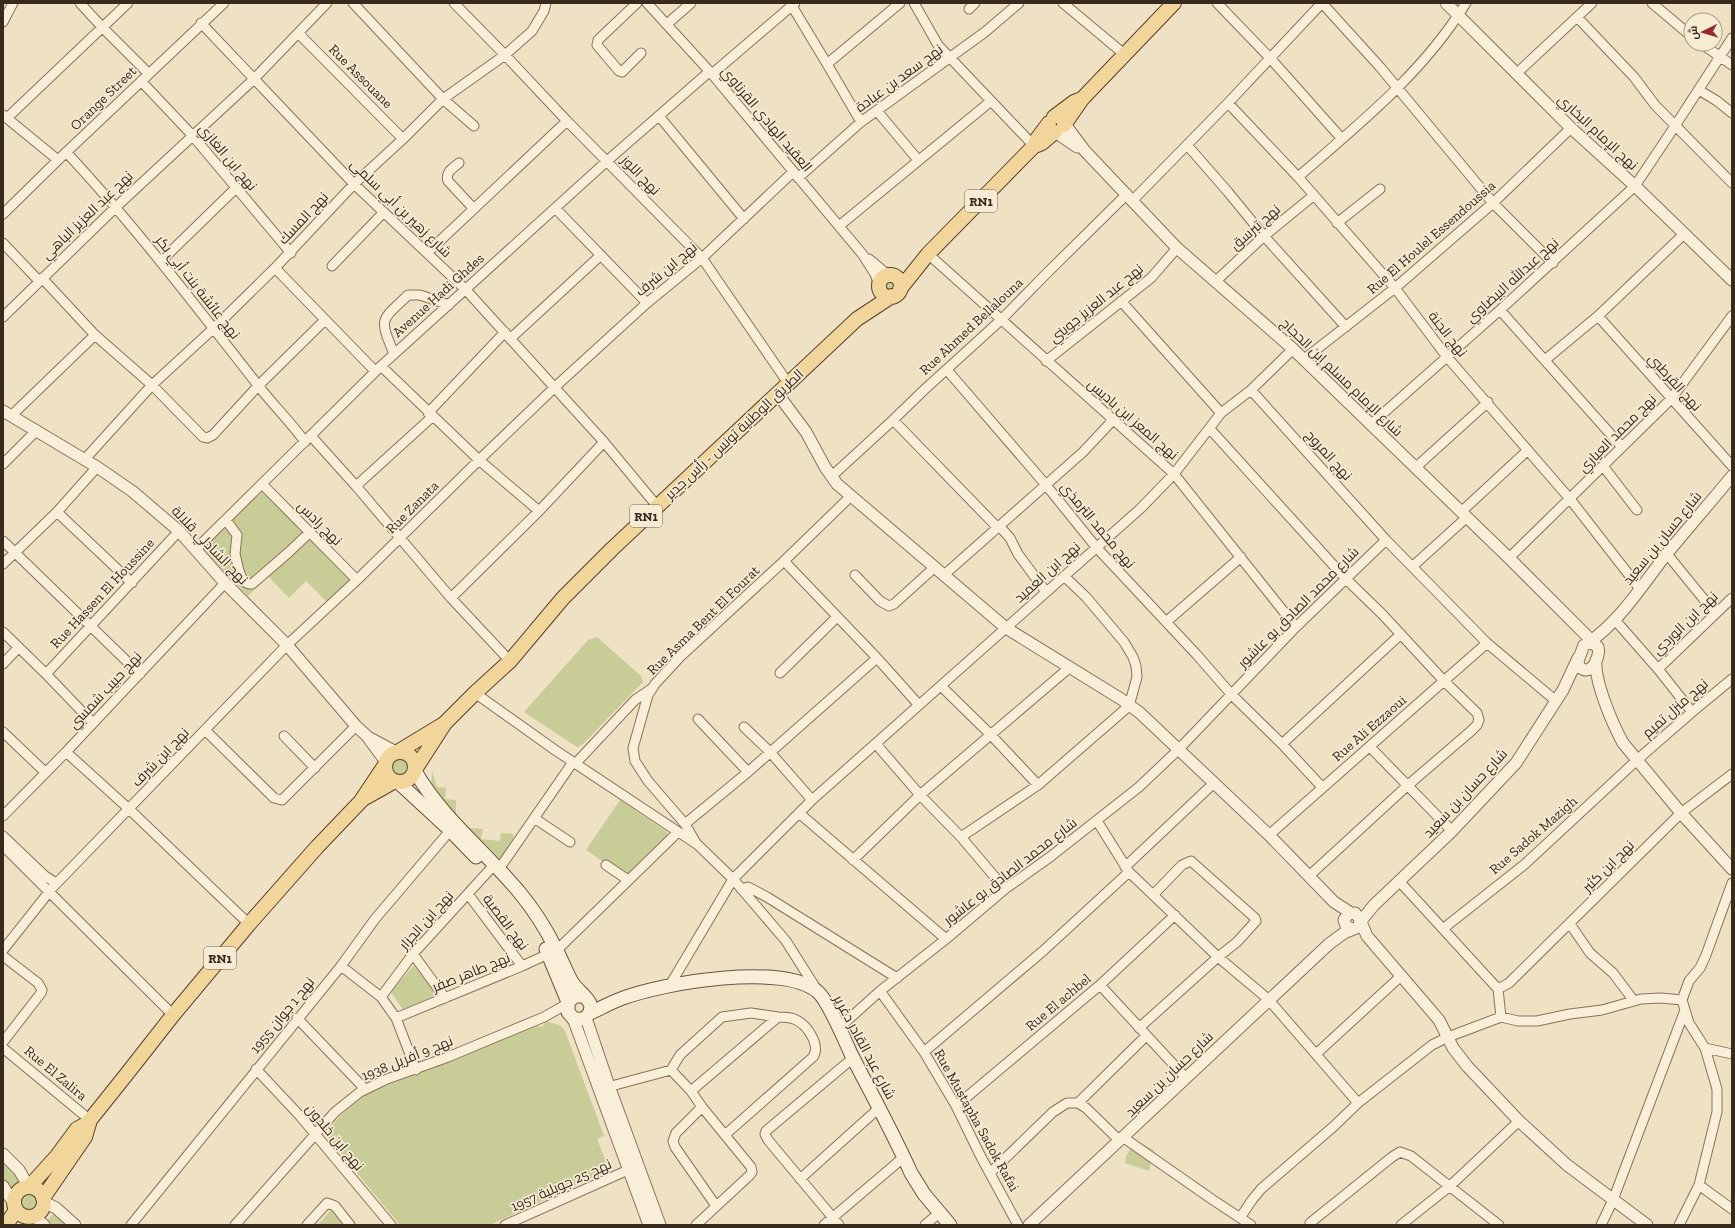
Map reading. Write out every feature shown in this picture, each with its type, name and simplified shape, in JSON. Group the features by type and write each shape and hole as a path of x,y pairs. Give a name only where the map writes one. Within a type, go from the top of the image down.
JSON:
{"main road":[{"name":"الطريق الوطنية تونس - رأس جدير","path":"416,769 445,723 510,661 563,598 612,548 857,319 896,293 928,254 1034,146 1042,143 1074,102 1082,99 1174,3"},
{"name":"الطريق الوطنية تونس - رأس جدير","path":"857,319 884,280 928,254"},
{"path":"899,279 896,293 885,295 884,280 899,279"},
{"name":"الطريق الوطنية تونس - رأس جدير","path":"398,752 445,723"},
{"path":"398,752 410,754 415,760 416,769 430,794 453,827"},
{"name":"RN1","path":"26,1216 14,1199 20,1190 29,1187 77,1129 89,1122 173,1014 249,924 361,800 390,756 398,752"},
{"path":"386,763 387,775 453,827 528,904 553,952 574,986 586,998 591,1008 576,1012 553,952"},
{"name":"RN1","path":"361,800 397,782 409,780 416,769"},
{"name":"شارع عبد القادر دغرير","path":"623,998 586,998 575,996 576,1012 623,998 670,984 735,977 793,980 810,987 819,993 839,1028 911,1173 938,1213 950,1225"},
{"name":"RN1","path":"6,1225 42,1211 44,1200 85,1137 89,1122"},
{"path":"29,1187 38,1190 44,1200"}],"street":[{"path":"3,22 13,3"},
{"path":"80,3 149,74"},
{"path":"58,160 5,117 128,3"},
{"name":"Orange Street","path":"3,214 66,152 224,3"},
{"name":"نهج عبد العزيز الباهي","path":"3,317 116,207 254,79 327,3"},
{"path":"353,3 443,99 474,126"},
{"name":"نهج اللوز","path":"454,3 567,121 702,258 782,388"},
{"name":"نهج المسك","path":"85,459 152,385 214,328 291,253 354,184 403,139 443,99 505,55 532,31 544,12 546,3"},
{"path":"637,3 598,40 597,44 619,71 622,72 641,53"},
{"name":"العقيد الهادي القرناوي","path":"647,3 710,73 863,255"},
{"path":"667,24 691,3"},
{"path":"827,64 900,3"},
{"path":"914,3 938,45 1034,146"},
{"name":"نهج سعد بن عبادة","path":"796,175 861,122 993,26 1019,3"},
{"path":"1063,3 1124,54"},
{"path":"1217,3 1270,58 1342,139"},
{"path":"1322,3 1398,88 1494,203 1553,263"},
{"name":"Rue Ahmed Bellalouna","path":"832,476 1002,319 1046,274 1188,145 1322,3"},
{"name":"نهج الإمام البخاري","path":"1446,3 1516,74 1732,280"},
{"path":"1298,177 1398,88 1459,15 1466,3"},
{"path":"1516,74 1592,3"},
{"path":"1652,3 1683,29"},
{"path":"793,4 861,122"},
{"name":"Avenue Hadi Ghdes","path":"196,550 394,354 607,161 793,4"},
{"path":"1577,17 1624,65 1655,106 1732,183"},
{"name":"شارع زهير بن أبي سلمى","path":"201,24 354,184 466,290 604,442 657,506"},
{"name":"Rue Assouane","path":"298,32 403,139"},
{"name":"نهج عبدالله البيضاوي","path":"1370,425 1553,263 1635,186 1732,38"},
{"path":"1712,52 1732,64"},
{"name":"نهج ابن الغازي","path":"141,81 192,135 291,253"},
{"path":"1699,90 1717,101 1732,113"},
{"path":"839,226 991,101"},
{"name":"نهج الجنة","path":"1228,103 1298,177 1313,196 1395,288 1447,357 1488,402 1570,499 1640,588"},
{"path":"877,111 918,160"},
{"path":"659,116 744,219"},
{"path":"427,252 567,121"},
{"name":"شارع اﻹمام مسلم إبن الحجاج","path":"1058,124 1130,197 1177,248 1293,349 1578,625 1592,648"},
{"name":"Rue El Houlel Essendoussia","path":"1303,360 1395,288 1494,203 1572,128"},
{"path":"1188,145 1264,236 1346,327"},
{"name":"نهج عائشة بنت أبي بكر","path":"66,152 116,207 161,261 258,386 308,439 356,486 451,598 510,661"},
{"path":"459,163 448,172 448,181 474,209"},
{"name":"نهج ابن شرف","path":"555,387 647,303 702,258 744,219 796,175"},
{"path":"161,261 236,188"},
{"path":"1337,222 1380,189"},
{"name":"نهج تبرسق","path":"1216,281 1264,236 1313,196"},
{"path":"555,208 647,303"},
{"path":"332,266 383,213"},
{"path":"1545,360 1598,316 1684,235"},
{"path":"3,243 95,336 152,385 203,436 207,438 213,435 258,386 325,320"},
{"name":"نهج عبد العزيز جويني","path":"1046,361 1152,278 1177,248"},
{"name":"نهج المعز ابن باديس","path":"928,254 1174,474 1296,627"},
{"path":"356,486 430,415 508,335 601,255"},
{"path":"863,255 884,280"},
{"path":"863,255 875,274 884,280"},
{"path":"275,268 325,320 378,369 478,460 539,511"},
{"path":"394,354 385,331 385,317 408,295 420,295 449,305"},
{"path":"1121,301 1221,413"},
{"path":"1500,310 1622,447"},
{"name":"نهج القرطبي","path":"1598,316 1732,466"},
{"name":"نهج محمد العياري","path":"1509,558 1671,399 1732,316"},
{"path":"7,414 95,336"},
{"name":"نهج ابن العميد","path":"670,984 733,879 812,800 876,744 918,704 941,686 1140,509 1174,474 1221,413 1251,390 1293,349"},
{"name":"نهج محمد الترمذي","path":"947,370 1046,485 1096,547 1197,655 1231,694 1282,744 1322,787"},
{"name":"Rue Zanata","path":"287,645 358,580 478,460 555,387"},
{"path":"782,388 837,484 1006,628 1129,706 1178,750 1269,835 1367,936 1439,1020 1453,1048 1467,1066 1519,1121 1567,1165 1647,1225"},
{"name":"نهج المروج","path":"1251,390 1386,540 1487,643 1556,701"},
{"path":"1415,468 1488,402"},
{"name":"نهج الشادلي قلالة","path":"7,414 85,459 132,491 179,531 225,582 287,645 356,726 368,737"},
{"path":"893,420 1010,538 1018,554 1046,592"},
{"path":"944,575 1083,452 1113,420"},
{"path":"1210,428 1345,578 1401,634 1444,681 1477,713 1479,722 1471,731 1407,786 1310,876"},
{"path":"3,464 37,430"},
{"path":"451,598 539,511 604,442"},
{"path":"1413,566 1528,450"},
{"path":"1603,466 1638,510"},
{"path":"3,564 56,512 96,467"},
{"name":"شارع حسان بن سعيد","path":"1030,1225 1268,999 1352,921 1374,904 1452,831 1516,763 1563,690 1578,658 1592,648 1666,554 1732,476"},
{"name":"نهج رادس","path":"263,485 358,580"},
{"name":"Rue Asma Bent El Fourat","path":"698,845 685,824 648,781 636,761 633,748 648,696 653,688 680,657 784,561 851,496"},
{"path":"56,512 132,583"},
{"path":"226,520 237,536 235,554 239,571 243,581 249,584 252,584 284,557 310,532"},
{"name":"Rue Hassen El Houssine","path":"46,674 179,531"},
{"name":"شارع محمد الصادق بو عاشور","path":"839,1028 880,991 946,939 1005,889 1097,822 1139,787 1178,750 1345,578 1386,540"},
{"path":"3,541 140,674"},
{"path":"1666,554 1715,613"},
{"path":"1166,622 1241,557"},
{"path":"784,561 877,658 918,704"},
{"path":"855,575 880,601 889,606 894,604 935,567"},
{"path":"961,837 1038,785 1129,706 1137,677 1133,656 1124,642 1086,597 1064,576"},
{"name":"نهج حبيب شمسي","path":"3,816 140,674 225,582"},
{"name":"نهج ابن الوردي","path":"1658,669 1732,598"},
{"path":"780,673 837,617"},
{"path":"1615,620 1658,669 1692,712"},
{"name":"شارع حسان بن سعيد","path":"1563,690 1577,677 1592,668 1592,648 1615,620"},
{"path":"3,632 93,723"},
{"path":"1282,744 1401,634"},
{"name":"Rue Ali Ezzaoui","path":"1269,835 1487,643"},
{"name":"نهج ابن شرف","path":"3,950 53,887 287,645"},
{"path":"3,664 18,648"},
{"path":"1592,648 1600,686 1616,731 1623,743 1681,813 1732,870"},
{"path":"685,824 748,772 877,658"},
{"path":"1578,658 1580,668 1587,670 1600,686"},
{"path":"853,860 920,795 1069,668"},
{"name":"نهج منزل تميم","path":"1637,760 1692,712 1732,680"},
{"path":"941,686 991,735 1038,785"},
{"name":"نهج ابن الجزار","path":"381,997 413,954 494,868 534,818 574,763 635,700 653,688"},
{"path":"475,693 574,763 698,845 733,879 786,942 819,993"},
{"path":"698,719 748,772"},
{"path":"204,730 274,798 278,800 285,799 356,726"},
{"path":"744,727 770,752 812,800"},
{"path":"3,732 45,772"},
{"path":"284,736 315,768"},
{"path":"368,737 398,752"},
{"path":"368,737 386,763"},
{"path":"876,744 920,795 961,837 1005,889"},
{"path":"1370,747 1452,831"},
{"path":"66,752 129,809 249,924"},
{"name":"Rue Sadok Mazigh","path":"1444,928 1525,864 1637,760"},
{"name":"نهج ابن كثير","path":"1498,989 1508,983 1570,924 1681,813 1732,774"},
{"path":"924,1052 1043,951 1214,783"},
{"path":"799,813 946,939"},
{"path":"534,818 570,842"},
{"path":"1097,822 1127,869 1152,895 1218,957 1268,999 1358,1103"},
{"name":"نهج 1 جوان 1955","path":"132,1225 340,966 375,919 453,827"},
{"path":"553,952 678,832"},
{"path":"3,836 45,876 53,887"},
{"path":"3,846 53,887 173,1014"},
{"path":"1139,1028 1249,930 1256,922 1255,918 1190,861 1182,865 1152,895"},
{"path":"606,865 628,880"},
{"path":"1399,881 1444,928 1498,989 1500,1017"},
{"path":"1679,1225 1699,1185 1717,1112 1717,1089 1705,1048 1689,1023 1682,1000 1689,981 1700,968 1706,955 1732,883"},
{"path":"741,889 748,887 767,896 897,978"},
{"name":"نهج القصبة","path":"468,894 522,966"},
{"name":"Rue El achbel","path":"956,1106 1100,985 1174,915"},
{"path":"1570,924 1590,953 1613,973 1634,1001"},
{"name":"نهج طاهر صفر","path":"396,1018 553,952"},
{"path":"413,954 446,998"},
{"path":"3,956 38,983 42,990 3,1042"},
{"path":"340,966 381,997 396,1018 416,1070"},
{"path":"1316,1054 1401,976"},
{"path":"1100,985 1186,1078"},
{"name":"Rue Mustapha Sadok Rafai","path":"880,991 924,1052 956,1106 1018,1225"},
{"path":"1240,1218 1261,1189 1333,1127 1358,1103 1432,1045 1448,1037 1500,1017 1523,1021 1538,1021 1570,1014 1602,1010 1650,998 1682,1000"},
{"path":"1601,1225 1613,1200 1685,1010"},
{"path":"576,1012 604,1088 660,1225"},
{"name":"نهج 9 أفريل 1938","path":"235,1225 335,1112 365,1089 387,1079 416,1070 544,1017 576,1012"},
{"path":"604,1088 671,1070 680,1055 722,1017 751,1013 793,1019 804,1027 816,1045 815,1055 726,1134"},
{"path":"691,1090 778,1016"},
{"path":"297,1018 365,1089"},
{"path":"1078,1103 1146,1036"},
{"name":"Rue El Zalira","path":"3,1048 89,1122"},
{"path":"1705,1048 1732,1054"},
{"path":"836,1222 768,1140 765,1134 766,1131 853,1058"},
{"name":"نهج ابن خلدون","path":"256,1069 316,1135 391,1225"},
{"path":"671,1070 691,1090 702,1108 726,1134 751,1167 752,1172 696,1225"},
{"path":"604,1088 628,1170 649,1225"},
{"path":"990,1173 1059,1107 1066,1103 1078,1103 1122,1139 1251,1225"},
{"path":"702,1108 676,1133 672,1141 675,1148 714,1203"},
{"path":"800,1179 879,1108"},
{"path":"1401,1225 1450,1186 1519,1121"},
{"path":"1310,1223 1400,1152 1412,1156 1499,1225"},
{"path":"3,1154 19,1170 29,1187"},
{"path":"824,1225 836,1222 904,1157"},
{"name":"نهج 25 جويلية 1957","path":"505,1225 628,1170"},
{"path":"1699,1185 1732,1209"},
{"path":"3,1186 26,1216"},
{"path":"44,1200 56,1208 75,1225"},
{"path":"307,1225 327,1203 335,1206 350,1225"},
{"path":"925,1225 938,1213"}],"green space":[{"path":"890,280 895,285 890,290 885,285"},
{"path":"264,488 352,578 327,602 306,581 289,598 268,576 248,596 202,549"},
{"path":"597,637 641,676 643,682 582,745 577,747 524,712 588,640"},
{"path":"401,756 408,759 411,766 408,773 401,776 394,773 391,766 394,759"},
{"path":"432,771 437,787 446,788 445,799 456,800 456,814 431,788"},
{"path":"620,800 667,832 667,837 626,877 586,850"},
{"path":"469,828 483,829 481,839 500,841 501,833 513,834 514,847 499,858"},
{"path":"414,965 437,995 403,1010 391,992"},
{"path":"546,1021 561,1026 565,1031 604,1136 597,1139 609,1170 490,1225 400,1225 327,1137 332,1126 366,1094 536,1025 541,1027"},
{"path":"1139,1142 1154,1150 1149,1171 1125,1163 1126,1156 1129,1151"},
{"path":"3,1164 9,1169 15,1169 22,1177 11,1189 3,1178"},
{"path":"25,1193 33,1193 38,1198 36,1209 33,1211 25,1211 20,1206 20,1198"},
{"path":"335,1205 352,1225 318,1225"},
{"path":"56,1211 71,1225 47,1225 45,1223"}]}
